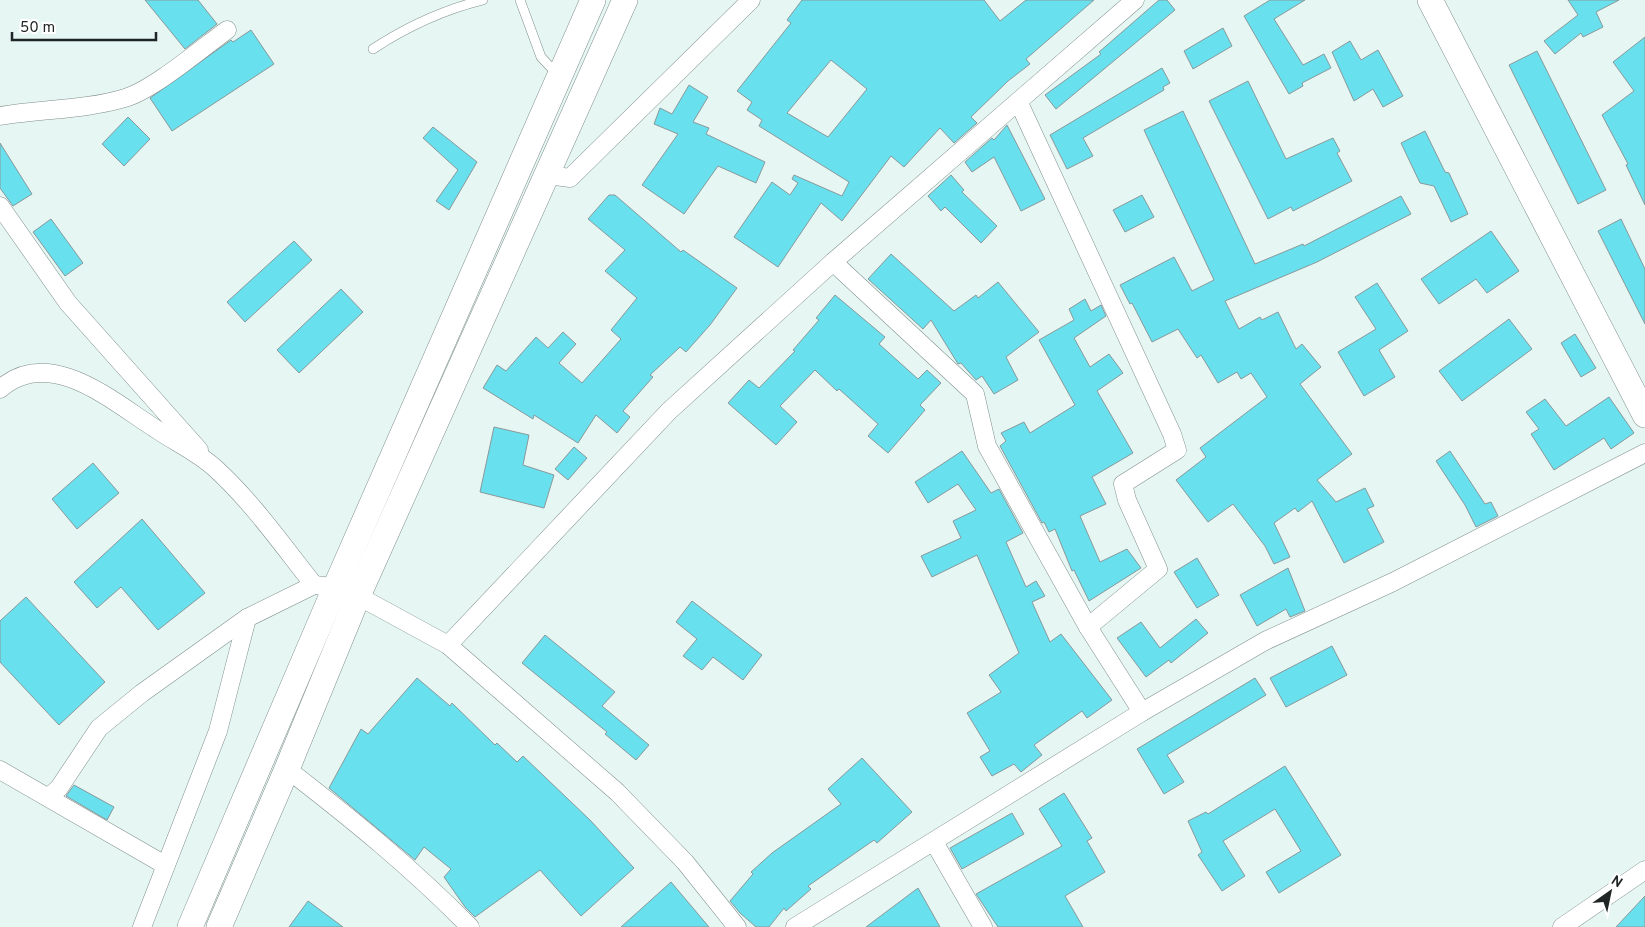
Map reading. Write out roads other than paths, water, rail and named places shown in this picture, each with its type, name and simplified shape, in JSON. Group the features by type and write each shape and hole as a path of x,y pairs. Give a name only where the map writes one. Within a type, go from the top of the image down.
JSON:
{"main road":[{"path":"190,927 335,590 561,78 593,0"},
{"path":"219,927 288,770 335,590 548,175 625,0"},
{"path":"1430,0 1645,416"}],"street":[{"path":"548,175 570,178 751,0"},
{"path":"448,645 669,411 833,262 1019,104 1135,0"},
{"path":"0,116 127,98 152,84 227,30"},
{"path":"1019,104 1172,434 1177,450 1122,484 1127,500 1158,570 1088,627"},
{"path":"0,206 68,303 214,467 237,488 335,590 448,645 617,792 685,862 737,927"},
{"path":"833,262 975,394 987,446 1088,627 1142,712"},
{"path":"0,389 6,384 33,373 55,374 84,383 214,467"},
{"path":"795,927 1142,712 1266,641 1393,582 1645,453"},
{"path":"49,797 59,788 99,728 142,693 247,618 335,590"},
{"path":"142,927 218,731 247,618"},
{"path":"0,770 37,794 49,797 165,865"},
{"path":"288,770 371,834 428,885 470,927"},
{"path":"934,842 983,927"},
{"path":"1562,927 1645,870"}],"lane":[{"path":"373,49 399,32 441,12 483,0"},
{"path":"520,0 541,57 561,78"}]}
